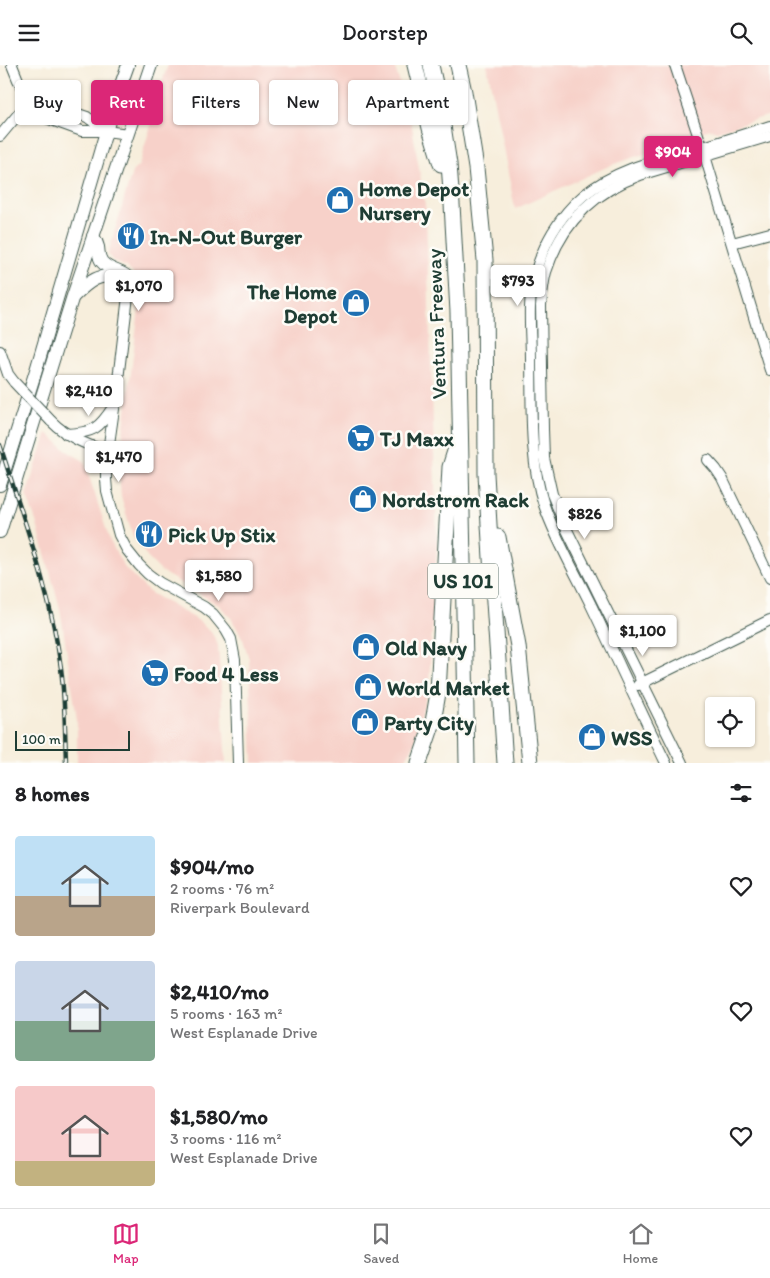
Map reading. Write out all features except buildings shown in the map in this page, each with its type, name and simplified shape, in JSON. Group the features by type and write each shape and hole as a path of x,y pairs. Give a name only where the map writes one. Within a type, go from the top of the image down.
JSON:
{"highway":[{"path":"416,65 430,128 452,204"},
{"name":"Ventura Freeway","path":"431,65 449,164 458,312 467,763"},
{"name":"US 101","path":"459,65 476,168 485,260 486,474 505,763"},
{"path":"420,763 433,722 438,693 450,467 461,429"},
{"path":"486,474 518,646 530,763"}],"main road":[{"path":"0,485 37,367 106,131 128,65"},
{"path":"0,533 72,299 151,65"},
{"path":"93,236 98,246 98,255 101,261 128,278 130,285 128,296"},
{"path":"72,299 85,286 101,276 114,278 128,296"}],"street":[{"path":"12,65 18,80"},
{"path":"676,65 770,370"},
{"path":"81,115 87,117 106,131"},
{"path":"0,136 15,118"},
{"path":"66,125 82,131 106,131 128,134"},
{"path":"682,763 567,530 552,494 544,458 542,429 541,306 545,273 566,229 594,199 611,187 770,126"},
{"path":"666,763 577,575 556,535 544,503 536,468 533,430 530,306 533,279 549,239 560,222 570,208 598,185 628,169 770,136"},
{"path":"732,243 770,233"},
{"path":"128,296 105,470 107,491 120,535 127,550 139,565 148,574 166,586 213,614 231,639 235,660 238,763"},
{"path":"0,351 8,374 51,421 65,434 108,452"},
{"path":"65,434 82,433 92,430 106,418 114,405"},
{"path":"708,460 722,478 770,578"},
{"path":"631,690 770,620"}],"shaded area":[{"path":"168,65 394,65 399,80 348,80 348,125 412,125 426,211 437,544 429,683 414,745 403,763 253,763 249,659 243,639 231,618 220,606 162,572 148,558 133,536 121,497 119,472 142,286 133,273 112,260 108,254 132,172 139,165 151,125 163,125 163,80"},
{"path":"487,65 770,65 770,115 717,131 711,129 684,137 680,142 611,165 515,209"},
{"path":"47,433 67,451 84,461 110,541 124,567 149,592 196,619 211,631 218,645 226,763 77,763 77,719 60,608 36,521 26,495"}],"railway":[{"path":"0,445 35,555 50,611 61,668 66,763"}],"place":[{"name":"Home Depot Nursery","path":"340,200"},
{"name":"In-N-Out Burger","path":"131,236"},
{"name":"The Home Depot","path":"356,303"},
{"name":"TJ Maxx","path":"361,438"},
{"name":"Nordstrom Rack","path":"363,499"},
{"name":"Pick Up Stix","path":"149,534"},
{"name":"Old Navy","path":"366,647"},
{"name":"Food 4 Less","path":"155,673"},
{"name":"World Market","path":"368,687"},
{"name":"Party City","path":"365,722"},
{"name":"WSS","path":"592,737"}]}
